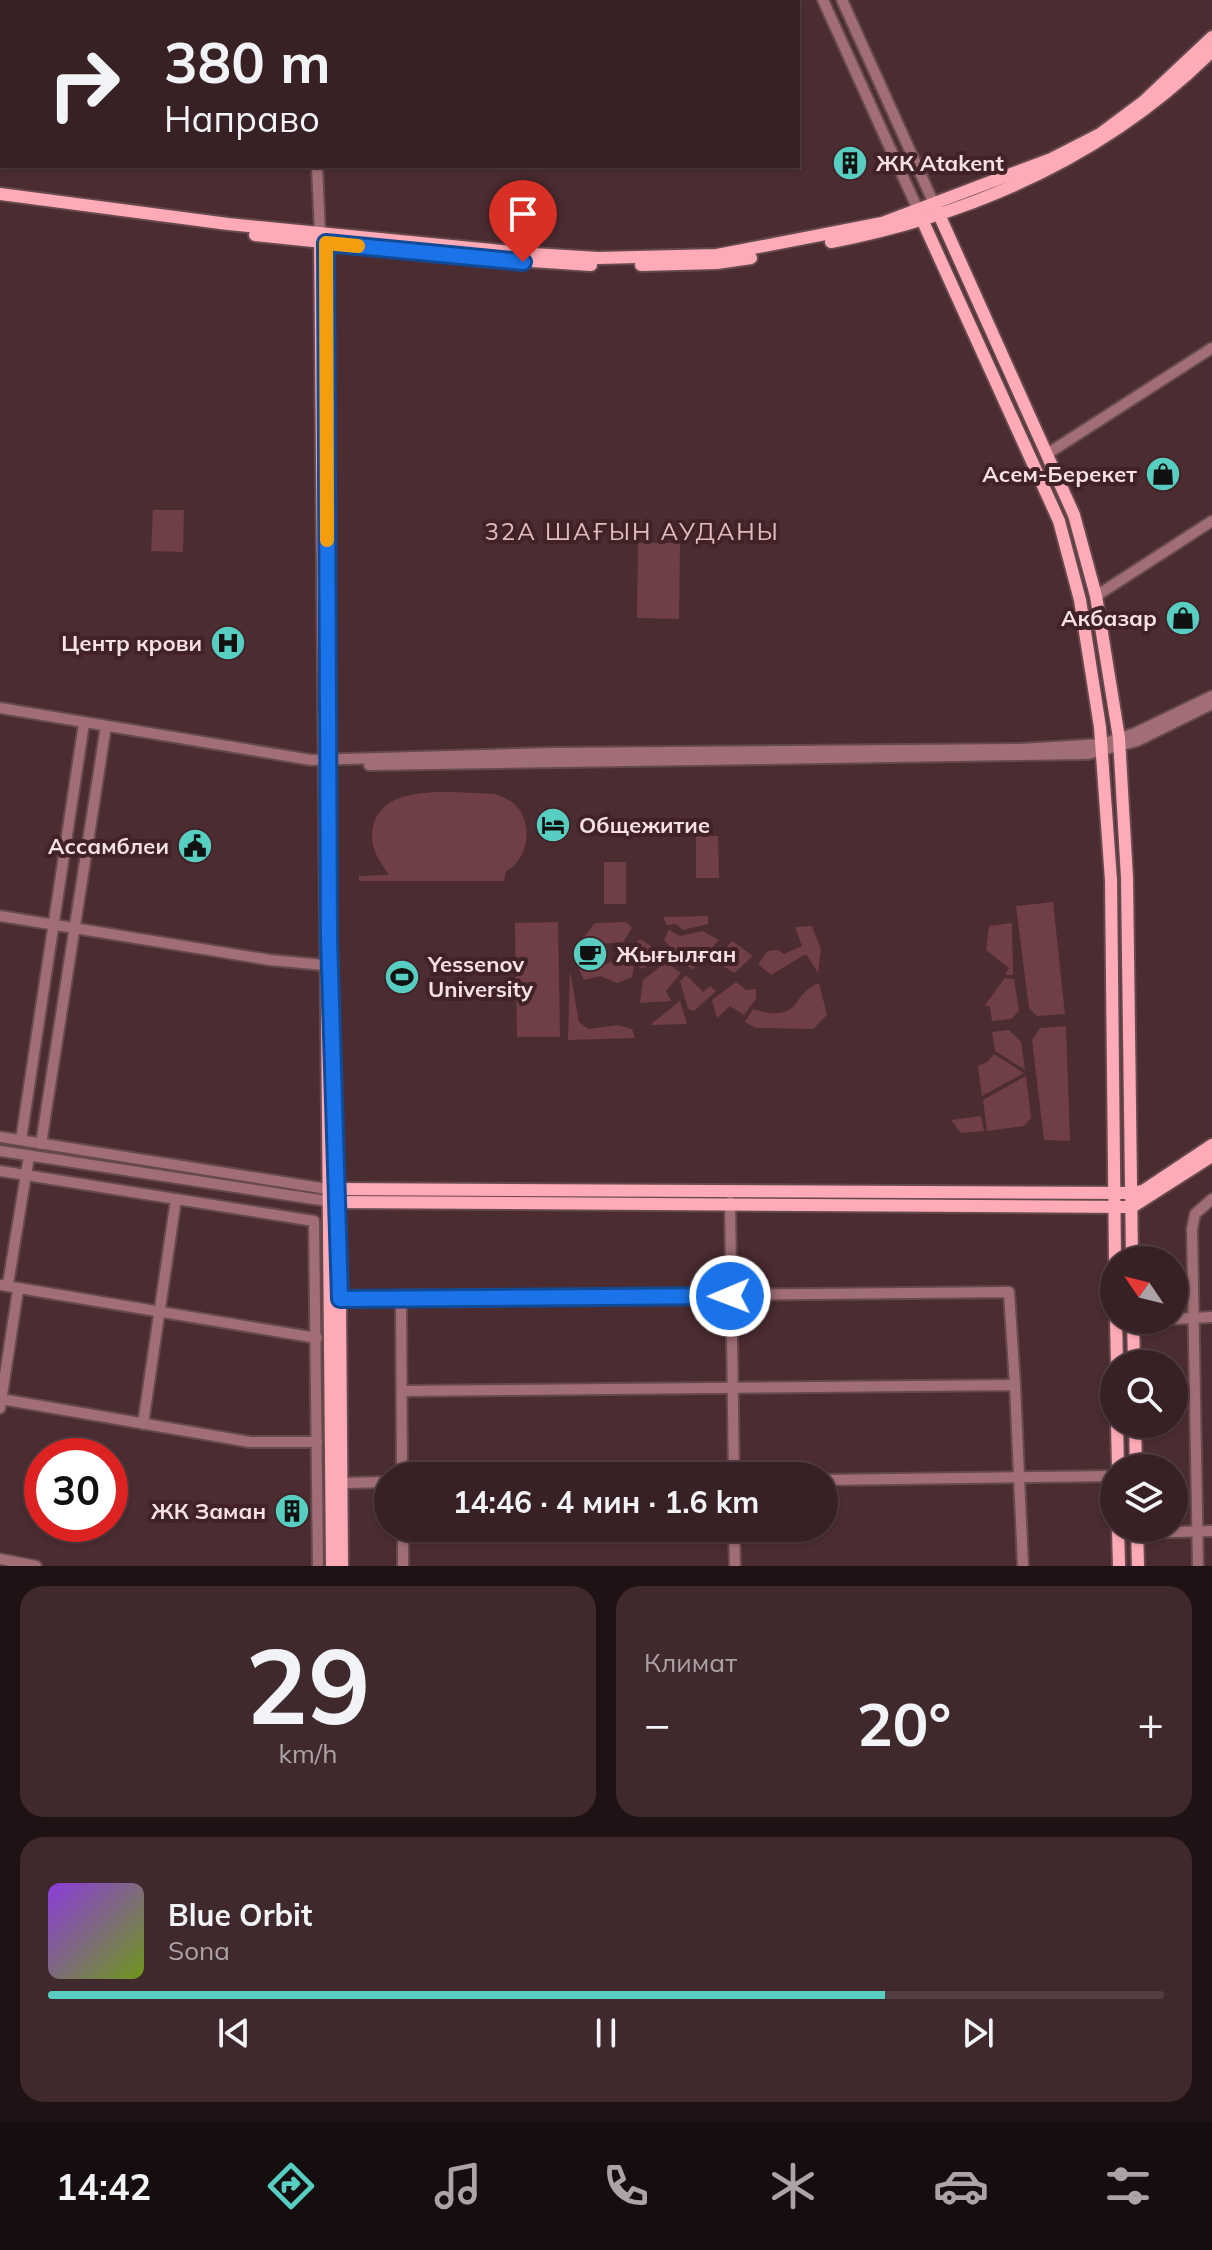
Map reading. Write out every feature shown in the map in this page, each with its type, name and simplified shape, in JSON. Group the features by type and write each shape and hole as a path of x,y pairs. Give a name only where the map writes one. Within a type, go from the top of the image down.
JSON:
{"main road":[{"path":"937,210 1100,134 1143,102 1212,37"},
{"path":"0,202 570,265 733,261 921,216 1028,179 1087,150 1138,118 1212,51"},
{"path":"0,194 322,239"},
{"path":"937,210 1074,515 1096,596 1119,743 1127,878 1132,1246"},
{"path":"921,216 1059,521 1080,600 1102,748 1111,880 1115,1246"},
{"path":"322,239 324,965 332,1195 340,1299 342,1566"},
{"path":"1080,600 1096,596"},
{"path":"322,761 332,1195 321,1248 332,1566"},
{"path":"332,1195 730,1188 1131,1193 1143,1191 1212,1145"},
{"path":"332,1195 1132,1207 1212,1156"},
{"path":"1118,1542 1119,1566"},
{"path":"1137,1542 1138,1566"}],"street":[{"path":"823,0 921,216"},
{"path":"842,0 937,210"},
{"path":"317,168 322,239"},
{"path":"1047,454 1212,348"},
{"path":"1096,596 1212,521"},
{"path":"1119,743 1212,696"},
{"path":"0,708 322,761 1102,748 1212,704"},
{"path":"21,1140 84,723"},
{"path":"41,1144 106,726"},
{"path":"0,916 270,960 324,965"},
{"path":"0,1137 332,1195"},
{"path":"0,1151 332,1195"},
{"path":"29,1156 4,1284 18,1290 317,1338"},
{"path":"0,1171 314,1221 321,1248 317,1338 318,1566"},
{"path":"143,1424 176,1199"},
{"path":"1198,1566 1193,1220 1212,1199"},
{"path":"730,1202 734,1462"},
{"path":"18,1290 1,1404 250,1442 317,1442"},
{"path":"340,1299 1009,1292 1020,1566 1034,1566"},
{"path":"401,1300 402,1462"},
{"path":"1188,1318 1212,1317"},
{"path":"402,1391 1015,1385"},
{"path":"838,1480 1100,1476"},
{"path":"343,1483 374,1482"},
{"path":"1188,1531 1212,1531"},
{"path":"403,1542 403,1566"},
{"path":"734,1542 735,1566"},
{"path":"0,1559 36,1566"}],"shaded area":[{"path":"153,510 184,510 183,552 151,551"},
{"path":"638,543 680,543 679,619 637,618"},
{"path":"427,793 495,794 520,810 526,829 524,849 520,858 506,871 504,881 359,881 359,876 389,875 375,851 372,831 382,810 394,801"},
{"path":"696,836 718,836 719,878 696,878"},
{"path":"604,862 626,862 626,904 604,904"},
{"path":"1053,902 1065,1014 1037,1016 1029,1008 1016,906"},
{"path":"708,916 708,924 683,930 676,924 667,925 663,917"},
{"path":"558,922 560,1037 517,1037 515,923"},
{"path":"626,922 632,928 623,942 599,944 597,961 604,965 621,958 634,967 632,977 617,983 600,976 584,980 576,961 577,948 583,937 595,923"},
{"path":"1012,923 1013,975 1005,975 1009,968 986,950 989,926"},
{"path":"812,926 821,949 818,973 806,954 771,975 758,964 768,951 778,950 784,954 802,946 795,927"},
{"path":"669,930 680,936 702,931 719,940 692,970 664,940"},
{"path":"638,940 665,957 642,969 625,956 636,948"},
{"path":"732,941 753,956 734,973 715,961"},
{"path":"666,962 681,973 666,991 671,1001 640,1003 643,980"},
{"path":"570,971 579,1022 588,1029 618,1025 632,1029 635,1038 568,1040"},
{"path":"686,975 703,992 710,986 716,991 694,1011 688,1009 680,981"},
{"path":"1005,978 1014,979 1019,1011 1011,1019 992,1021 990,1007 985,1005"},
{"path":"736,982 746,990 756,989 756,999 744,1015 730,1006 717,1018 712,1000"},
{"path":"819,983 827,1015 813,1029 756,1028 745,1022 753,1009 769,1013 788,1011 803,994"},
{"path":"680,1001 687,1024 650,1025"},
{"path":"1066,1026 1070,1141 1044,1140 1032,1040 1040,1028"},
{"path":"1009,1030 1021,1042 1025,1070 995,1051 992,1032"},
{"path":"994,1054 1024,1073 982,1096 978,1066"},
{"path":"1026,1076 1031,1118 1024,1126 987,1131 983,1100"},
{"path":"981,1116 984,1131 961,1133 951,1120"}],"slow traffic":[{"path":"327,540 326,243 358,246"}],"place":[{"name":"ЖК Atakent","path":"850,163"},
{"name":"Асем-Берекет","path":"1163,474"},
{"name":"Акбазар","path":"1183,618"},
{"name":"Центр крови","path":"228,643"},
{"name":"Общежитие","path":"553,825"},
{"name":"Ассамблеи","path":"195,846"},
{"name":"Жығылған","path":"590,954"},
{"name":"Yessenov University","path":"402,977"},
{"name":"ЖК Заман","path":"292,1511"}],"district":[{"name":"32А ШАҒЫН АУДАНЫ","path":"632,531"}],"route":[{"path":"523,262 326,243 329,937 340,1299 730,1296"}]}
